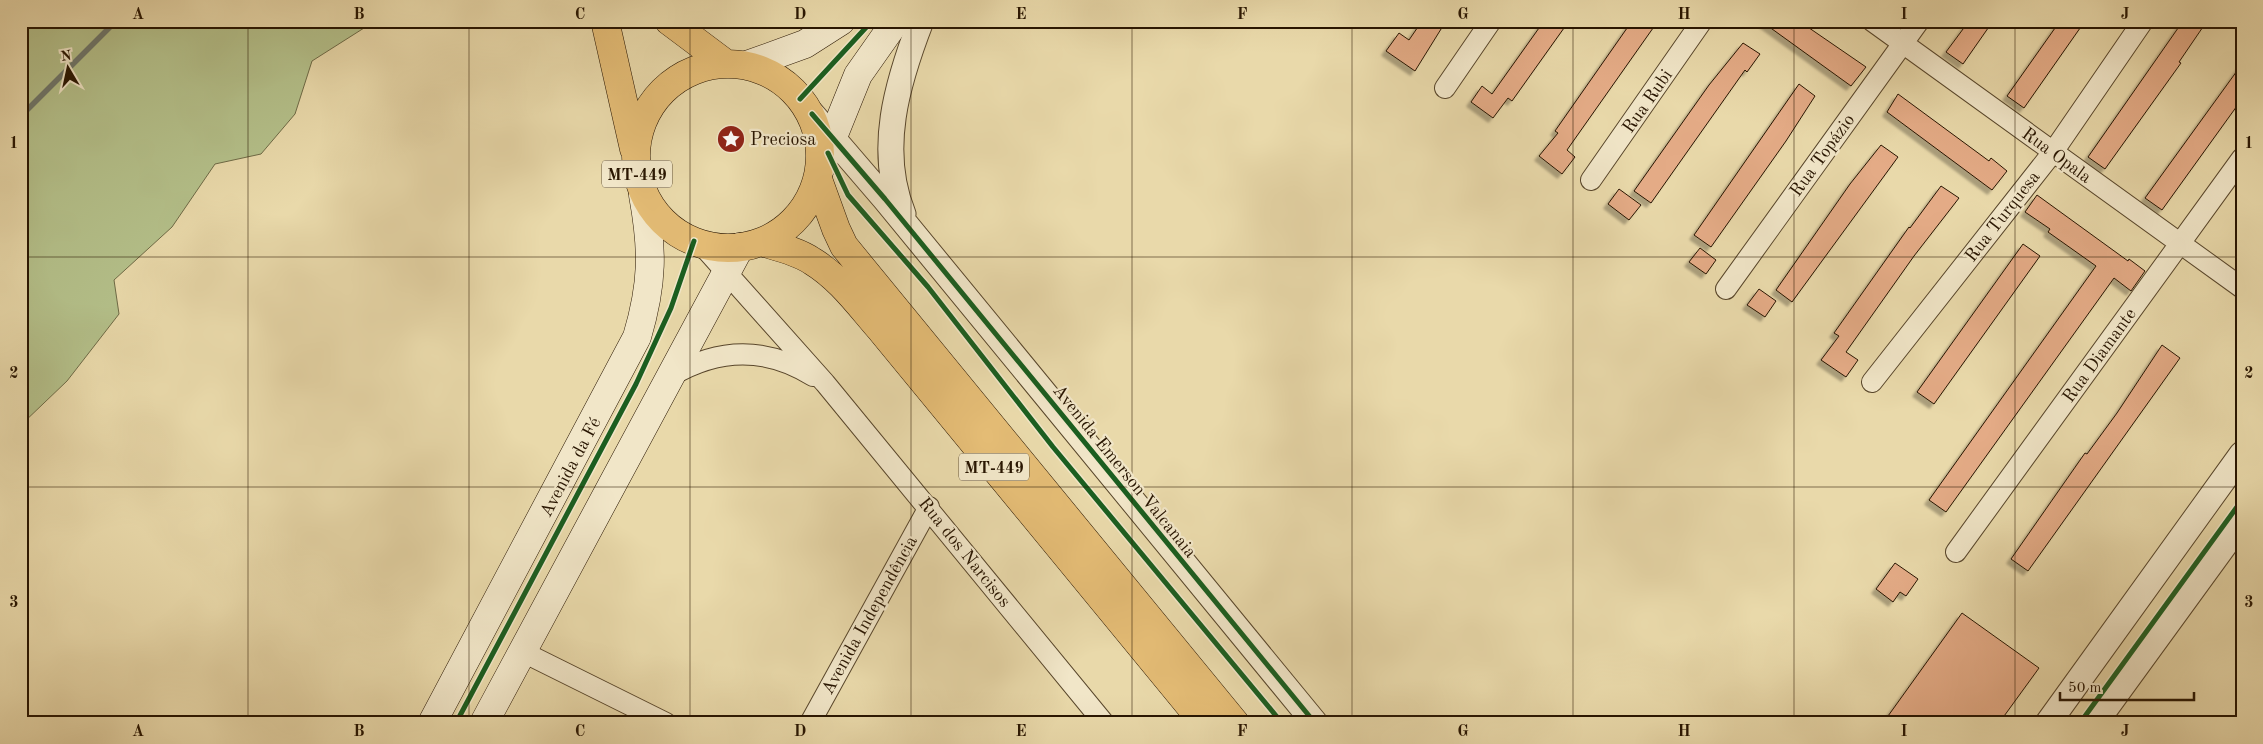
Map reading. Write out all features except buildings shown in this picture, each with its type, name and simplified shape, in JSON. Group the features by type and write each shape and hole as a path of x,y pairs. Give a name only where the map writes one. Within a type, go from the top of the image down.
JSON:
{"main road":[{"name":"MT-449","path":"604,21 635,153 637,174 643,195 657,217 677,234 701,244 727,248 750,244 791,250 811,260 836,278 894,345 1204,723"},
{"name":"MT-449","path":"669,21 736,64 773,75 795,92 812,114 820,141 820,176 836,229 844,246 1235,723"},
{"path":"736,64 805,44 841,21"},
{"path":"484,723 726,272 750,244 777,234 798,217 820,176 858,75 896,21"},
{"name":"MT-449","path":"635,153 638,131 648,108 663,89 683,74 704,66 736,64"},
{"name":"Avenida da Fé","path":"432,723 637,337 647,304 651,270 651,238 643,195"}],"street":[{"path":"914,236 905,220 895,189 890,158 890,130 908,54 921,21"},
{"path":"1445,88 1491,21"},
{"name":"Rua Rubi","path":"1591,180 1702,21"},
{"name":"Rua Opala","path":"1872,21 2242,288"},
{"name":"Rua Topázio","path":"1726,289 1919,21"},
{"name":"Rua Turquesa","path":"1872,382 2053,152 2143,21"},
{"path":"812,114 914,236"},
{"name":"Rua Diamante","path":"1956,552 2242,158"},
{"name":"Avenida Emerson Valcanaia","path":"914,236 1315,723"},
{"name":"Rua dos Narcisos","path":"701,244 825,383 929,507 1104,723"},
{"name":"Rua dos Narcisos","path":"669,378 706,358 726,354 749,354 790,364 825,383"},
{"path":"2048,723 2242,454"},
{"name":"Avenida Independência","path":"810,723 929,507"},
{"path":"2095,723 2242,521"},
{"path":"523,652 666,723"}],"green space":[{"path":"21,21 368,21 364,28 312,61 295,114 261,154 215,164 172,227 114,280 119,314 67,381 21,425"}],"waterway":[{"path":"21,116 116,21"}],"cycle path":[{"path":"800,99 872,21"},
{"path":"812,114 885,199 1315,723"},
{"path":"828,153 848,195 928,287 1053,447 1282,723"},
{"path":"456,723 636,384 671,308 694,241"},
{"path":"2080,723 2242,500"}],"place":[{"name":"Preciosa","path":"731,139"}]}
